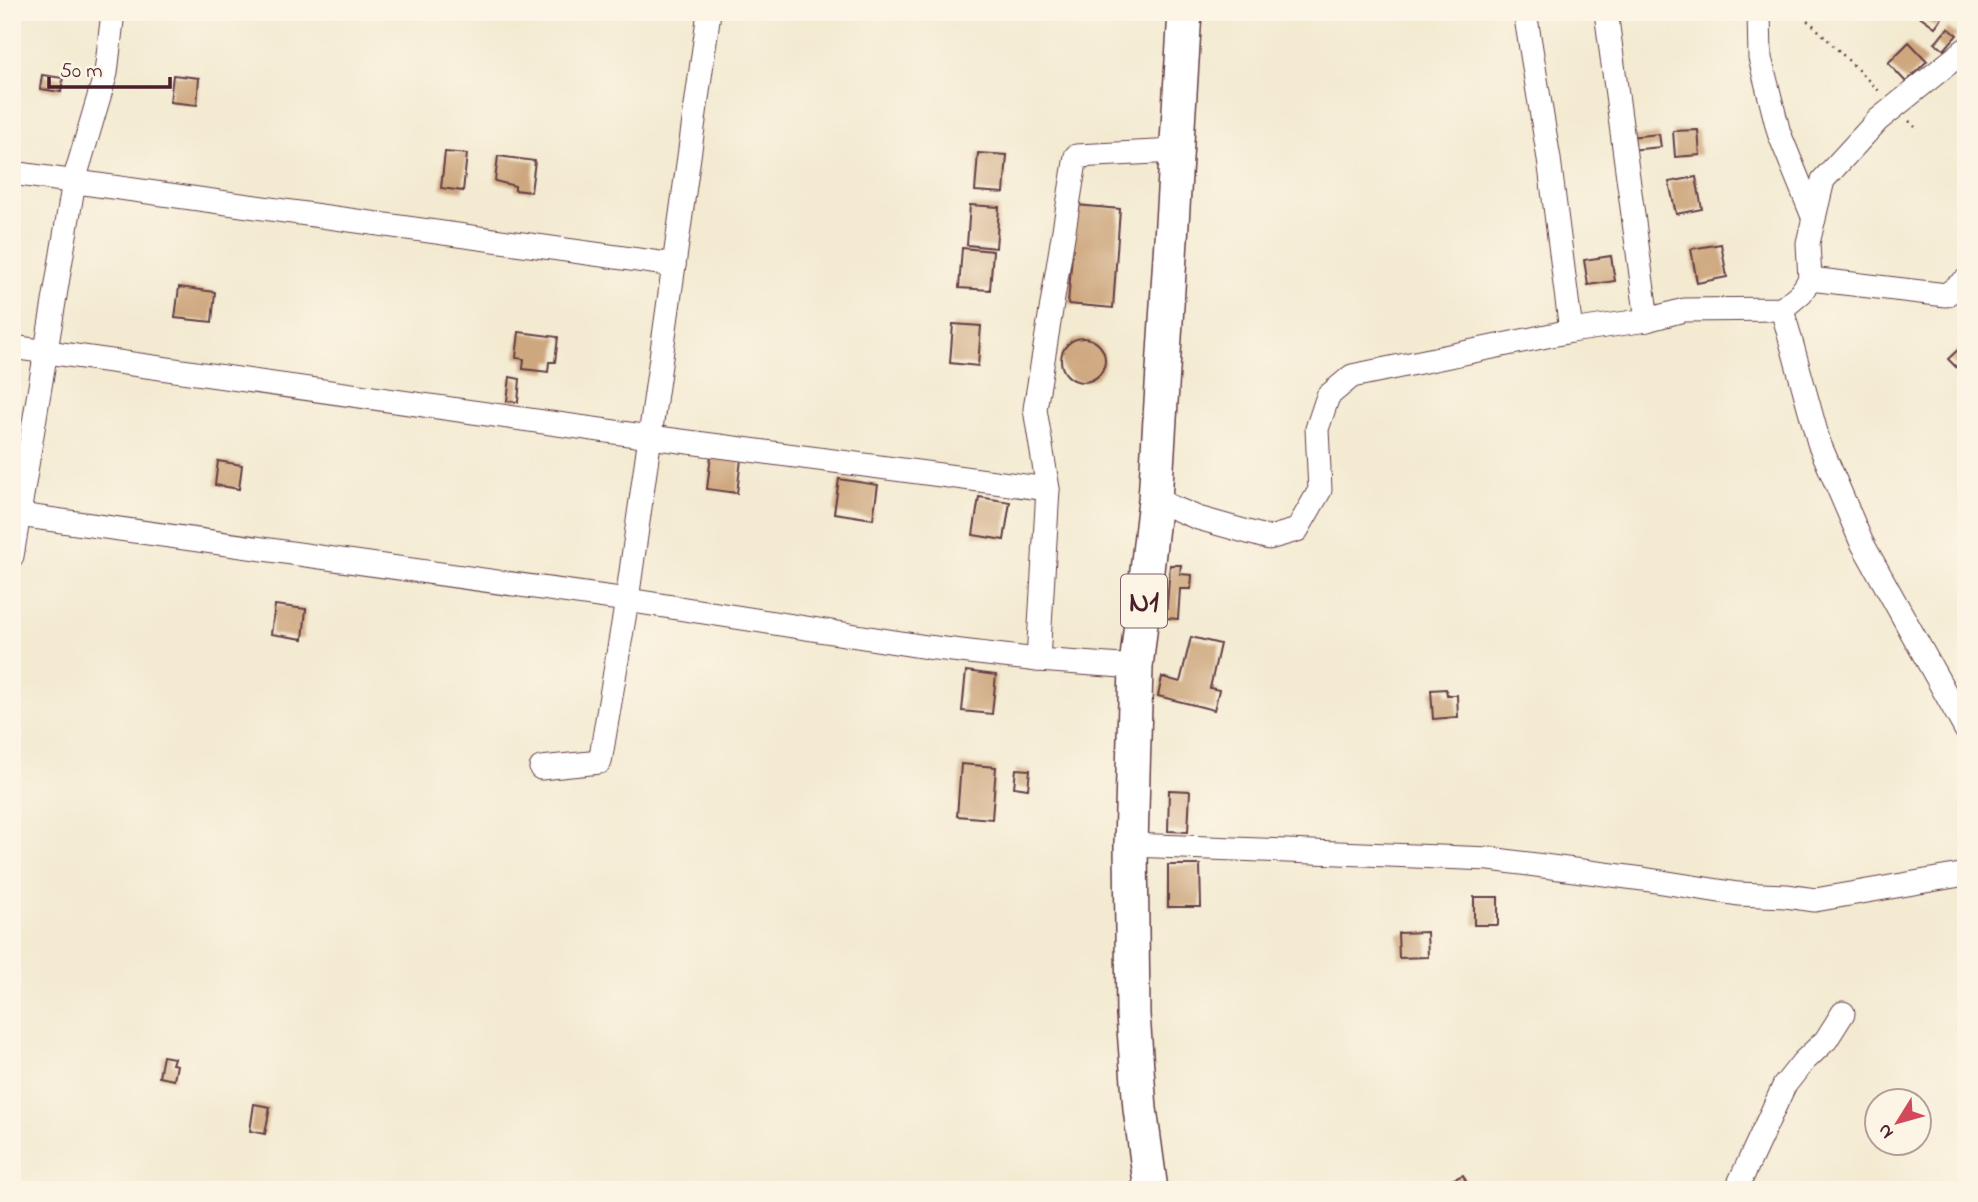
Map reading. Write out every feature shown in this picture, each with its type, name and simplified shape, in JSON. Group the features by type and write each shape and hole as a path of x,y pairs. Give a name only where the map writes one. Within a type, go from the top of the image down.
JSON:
{"highway":[{"name":"N1","path":"1151,1190 1140,1108 1133,1015 1131,845 1136,667 1155,500 1185,12"}],"street":[{"path":"12,556 15,514 74,181 106,73 113,12"},
{"path":"541,768 600,762 627,600 709,12"},
{"path":"1525,12 1549,159 1572,331"},
{"path":"1606,12 1647,320"},
{"path":"1759,12 1760,58 1779,133 1814,219"},
{"path":"1155,500 1198,518 1269,538 1297,530 1320,490 1317,429 1328,396 1352,376 1572,331 1647,320 1684,310 1782,310 1801,293 1810,279 1808,243 1823,180 1878,120 1966,49"},
{"path":"1038,660 1048,489 1035,409 1076,156 1176,151"},
{"path":"12,173 674,265"},
{"path":"1810,279 1946,295 1966,280"},
{"path":"1782,310 1819,443 1861,541 1966,730"},
{"path":"12,347 650,437 1048,489"},
{"path":"15,514 627,600 927,647 1038,660 1136,667"},
{"path":"1131,845 1490,859 1738,894 1815,900 1966,874"},
{"path":"1736,1190 1784,1086 1802,1062 1825,1040 1843,1013"}],"path":[{"path":"1796,12 1813,25 1915,127"}],"building":[{"path":"1914,12 1946,12 1935,27"},
{"path":"1948,28 1957,35 1944,50 1935,43"},
{"path":"12,40 18,41 15,60 12,60"},
{"path":"1909,42 1927,61 1906,82 1888,63"},
{"path":"42,75 63,78 61,92 40,89"},
{"path":"173,75 199,78 197,105 170,102"},
{"path":"1698,130 1700,155 1675,157 1673,131"},
{"path":"1659,134 1661,147 1630,150 1629,137"},
{"path":"445,152 467,154 463,191 441,188"},
{"path":"978,153 1007,155 1004,193 975,191"},
{"path":"498,156 535,161 531,192 515,190 515,186 495,181"},
{"path":"1696,177 1702,209 1676,214 1669,182"},
{"path":"970,205 999,207 996,248 967,245"},
{"path":"1076,205 1120,209 1113,308 1068,304"},
{"path":"1721,244 1727,277 1697,283 1691,249"},
{"path":"962,248 993,251 990,290 959,288"},
{"path":"1611,256 1615,281 1588,285 1584,260"},
{"path":"179,287 215,292 212,322 175,318"},
{"path":"953,324 981,326 978,366 950,363"},
{"path":"519,332 558,337 555,362 549,362 548,372 523,369 524,359 516,358"},
{"path":"1083,338 1098,345 1105,360 1098,375 1083,382 1068,375 1061,360 1068,345"},
{"path":"1961,347 1966,353 1966,377 1948,359"},
{"path":"510,377 520,379 518,402 507,401"},
{"path":"711,455 741,459 737,493 707,489"},
{"path":"218,461 242,465 239,489 215,485"},
{"path":"839,479 878,485 873,519 834,513"},
{"path":"979,497 1010,502 1004,540 973,535"},
{"path":"1170,565 1181,565 1180,574 1192,575 1191,589 1180,589 1178,619 1166,618"},
{"path":"275,605 306,609 303,639 271,634"},
{"path":"1191,637 1220,644 1210,688 1219,690 1214,710 1158,696 1162,677 1180,682"},
{"path":"966,671 996,675 992,714 962,711"},
{"path":"1446,689 1447,695 1457,695 1458,717 1433,719 1431,690"},
{"path":"961,764 996,767 992,819 957,816"},
{"path":"1016,769 1030,770 1028,789 1014,787"},
{"path":"1169,790 1190,791 1188,832 1168,831"},
{"path":"1168,865 1200,865 1201,907 1168,907"},
{"path":"1474,897 1498,897 1498,925 1474,925"},
{"path":"1427,932 1428,957 1399,958 1398,933"},
{"path":"163,1056 174,1058 172,1064 177,1065 174,1080 159,1077"},
{"path":"254,1104 270,1107 265,1134 250,1131"},
{"path":"1463,1175 1470,1190 1439,1190 1438,1186"}]}
